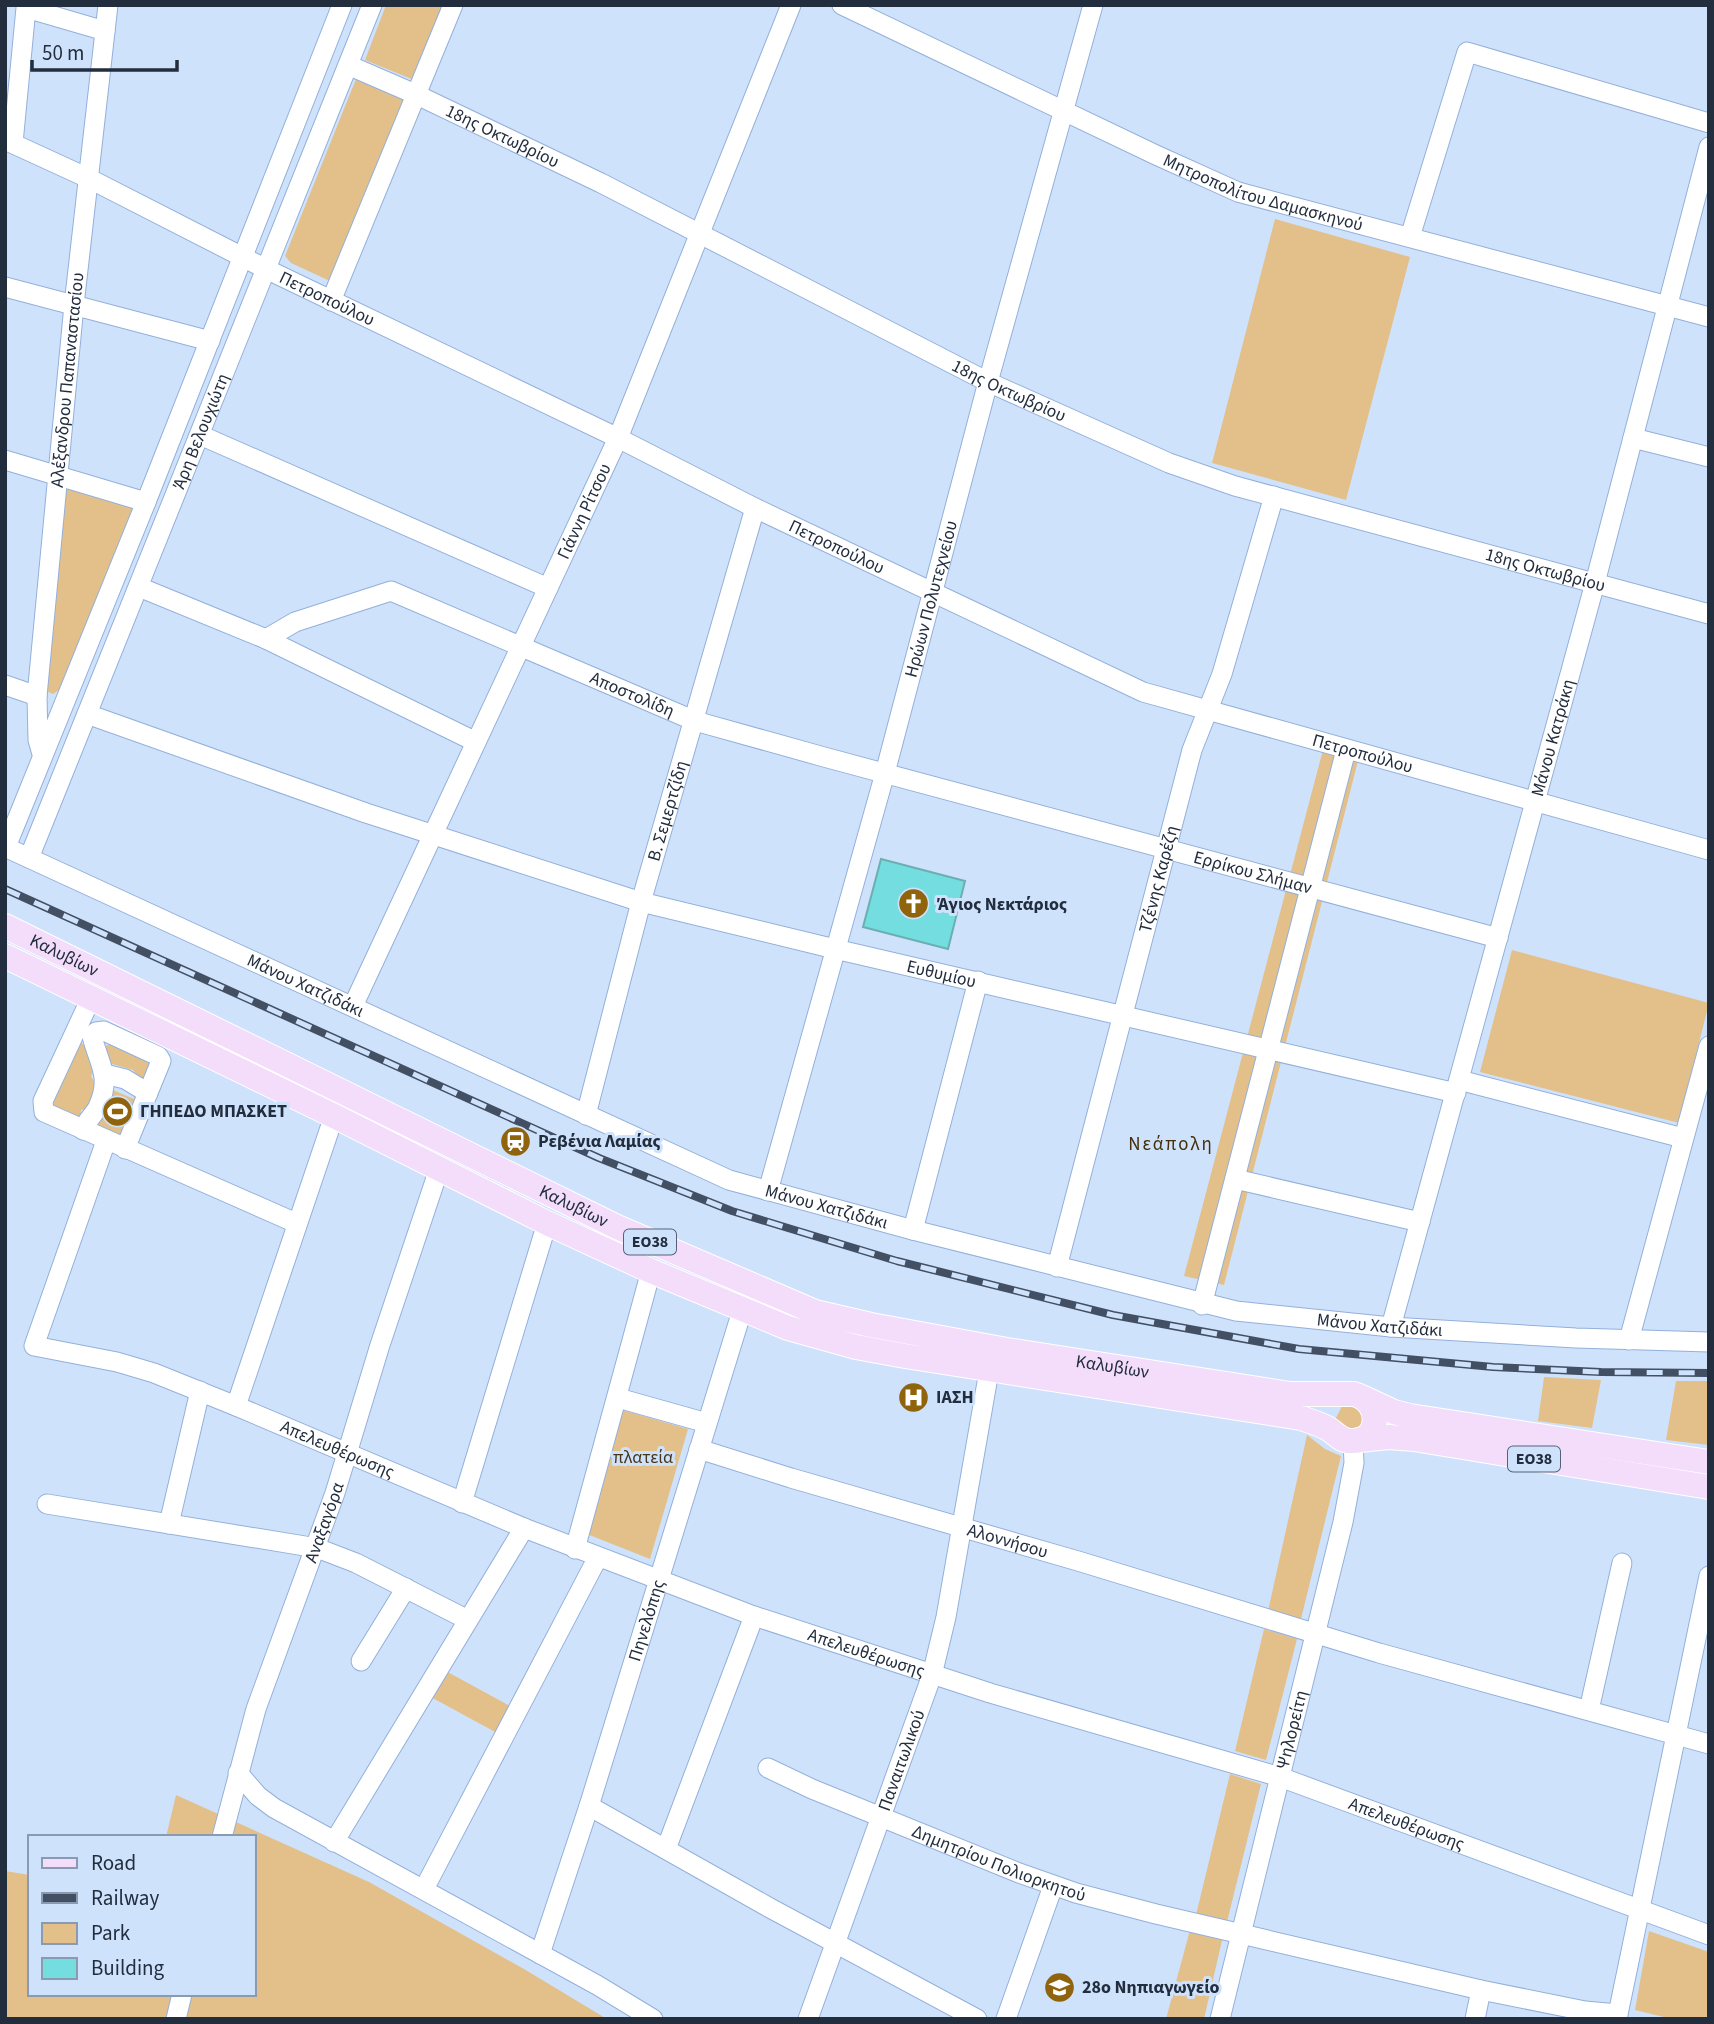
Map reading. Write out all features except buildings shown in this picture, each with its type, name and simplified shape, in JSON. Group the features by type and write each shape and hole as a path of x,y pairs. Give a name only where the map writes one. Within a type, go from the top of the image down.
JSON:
{"main road":[{"name":"Καλυβίων","path":"5,926 617,1227 816,1312 936,1337 1290,1394 1355,1396 1410,1416 1709,1462"},
{"name":"Καλυβίων","path":"5,956 547,1223 651,1271 788,1328 856,1347 989,1371 1294,1417 1315,1422 1349,1438 1414,1439 1709,1487"},
{"path":"1355,1396 1371,1404 1375,1420 1370,1433 1349,1438 1328,1422 1329,1412 1333,1403 1355,1396"}],"street":[{"name":"Αλέξανδρου Παπαναστασίου","path":"42,754 38,740 37,696 74,305 108,5"},
{"name":"Άρη Βελουχιώτη","path":"5,847 146,502 342,5"},
{"name":"Άρη Βελουχιώτη","path":"29,858 372,5"},
{"path":"331,301 453,5"},
{"name":"Γιάννη Ρίτσου","path":"353,1006 618,438 791,5"},
{"name":"Μητροπολίτου Δαμασκηνού","path":"842,5 1238,192 1709,317"},
{"name":"Ηρώων Πολυτεχνείου","path":"768,1191 885,774 988,382 1093,5"},
{"path":"9,142 26,8 105,31"},
{"path":"1410,237 1466,52 1709,123"},
{"name":"18ης Οκτωβρίου","path":"348,65 514,140 699,232 988,382 1192,472 1709,614"},
{"name":"Πετροπούλου","path":"9,142 90,179 266,270 1122,684 1156,697 1709,850"},
{"name":"Μάνου Κατράκη","path":"1391,1328 1595,583 1709,147"},
{"path":"5,287 210,341"},
{"path":"200,435 548,588"},
{"path":"1633,438 1709,457"},
{"path":"5,460 146,502"},
{"name":"Τζένης Καρέζη","path":"1057,1267 1192,750 1222,674 1274,496"},
{"name":"Β. Σεμερτζίδη","path":"586,1115 640,902 755,508"},
{"path":"139,587 266,639 477,742"},
{"name":"Αποστολίδη","path":"266,639 295,622 391,591 695,720 885,774"},
{"path":"5,685 37,696"},
{"name":"Ευθυμίου","path":"88,713 265,778 640,902 1267,1049 1457,1086 1683,1138"},
{"path":"1202,1304 1346,750"},
{"name":"Ερρίκου Σλήμαν","path":"885,774 1498,938"},
{"name":"Μάνου Χατζιδάκι","path":"5,847 719,1176 768,1191 1202,1304 1271,1317 1391,1328 1709,1342"},
{"path":"913,1230 978,981"},
{"path":"91,998 43,1101 44,1112 296,1223"},
{"path":"83,1130 99,1104 106,1085 92,1036 96,1032 104,1031 158,1056 161,1061 125,1149"},
{"path":"1629,1340 1709,1046"},
{"path":"105,1074 125,1079 148,1093"},
{"path":"236,1406 334,1116"},
{"name":"Απελευθέρωσης","path":"106,1141 34,1346 117,1362 200,1391 461,1503 754,1616 932,1675 1280,1777 1709,1935"},
{"name":"Αναξαγόρα","path":"222,1835 264,1687 317,1548 380,1345 439,1169"},
{"path":"1235,1179 1420,1222"},
{"path":"461,1503 547,1223"},
{"path":"575,1549 651,1271"},
{"name":"Πηνελόπης","path":"540,1954 589,1806 750,1285"},
{"name":"Παναιτωλικού","path":"808,2019 932,1675 946,1617 989,1371"},
{"path":"169,1524 200,1391"},
{"path":"618,1398 707,1423"},
{"name":"Ψηλορείτη","path":"1220,2019 1317,1634 1352,1479 1355,1452 1349,1438"},
{"name":"Αλοννήσου","path":"699,1449 1317,1634 1709,1744"},
{"path":"47,1504 317,1548 334,1553 468,1620"},
{"path":"334,1842 524,1528"},
{"path":"424,1889 598,1557"},
{"path":"1589,1710 1622,1563"},
{"path":"1617,2017 1676,1735 1702,1647 1709,1576"},
{"path":"361,1661 406,1588"},
{"path":"666,1849 754,1616"},
{"name":"Δημητρίου Πολιορκητού","path":"768,1768 1053,1886 1156,1914 1481,1990 1617,2017"},
{"path":"238,1773 258,1796 274,1808 597,1985 653,2019"},
{"path":"589,1806 977,2019"},
{"path":"1006,2019 1053,1886"},
{"path":"1475,2019 1481,1990"},
{"path":"176,2019 182,1996"}],"green space":[{"path":"386,5 446,5 414,80 365,60"},
{"path":"356,79 405,100 330,281 291,263 285,256"},
{"path":"1275,219 1410,257 1346,500 1212,463"},
{"path":"66,485 134,505 62,688 53,694 46,691"},
{"path":"1324,746 1359,757 1224,1285 1184,1276"},
{"path":"1512,950 1709,1003 1679,1123 1480,1072"},
{"path":"78,1041 87,1047 95,1070 91,1076 97,1087 88,1108 81,1110 80,1119 51,1106 74,1043"},
{"path":"110,1044 151,1064 143,1084 133,1070 109,1063 104,1047"},
{"name":"ΓΗΠΕΔΟ ΜΠΑΣΚΕΤ","path":"113,1090 134,1099 137,1093 125,1139 95,1126 96,1121 100,1121"},
{"path":"1544,1377 1601,1380 1592,1428 1538,1421"},
{"path":"1676,1381 1709,1381 1709,1445 1666,1440"},
{"path":"1358,1405 1366,1420 1356,1432 1341,1429 1336,1418 1342,1406"},
{"name":"πλατεία","path":"619,1409 688,1429 650,1559 587,1534"},
{"path":"1307,1435 1325,1449 1341,1456 1301,1619 1268,1611"},
{"path":"1264,1629 1297,1639 1266,1760 1235,1751"},
{"path":"444,1670 512,1707 497,1733 429,1696"},
{"path":"1230,1774 1261,1784 1227,1922 1196,1915"},
{"path":"176,1795 369,1882 607,2019 5,2019 5,1871 28,1875 28,1996 256,1996 256,1835 166,1835"},
{"path":"1190,1930 1223,1936 1204,2019 1166,2019"},
{"path":"1649,1931 1709,1952 1709,2019 1672,2019 1635,2010"}],"railway":[{"path":"5,889 599,1158 732,1211 897,1261 1113,1315 1299,1349 1493,1367 1709,1373"}],"place":[{"name":"Άγιος Νεκτάριος","path":"914,904"},
{"name":"ΓΗΠΕΔΟ ΜΠΑΣΚΕΤ","path":"117,1111"},
{"name":"Ρεβένια Λαμίας","path":"515,1141"},
{"name":"ΙΑΣΗ","path":"913,1397"},
{"name":"28ο Νηπιαγωγείο","path":"1059,1987"}],"district":[{"name":"Νεάπολη","path":"1171,1144"}]}
